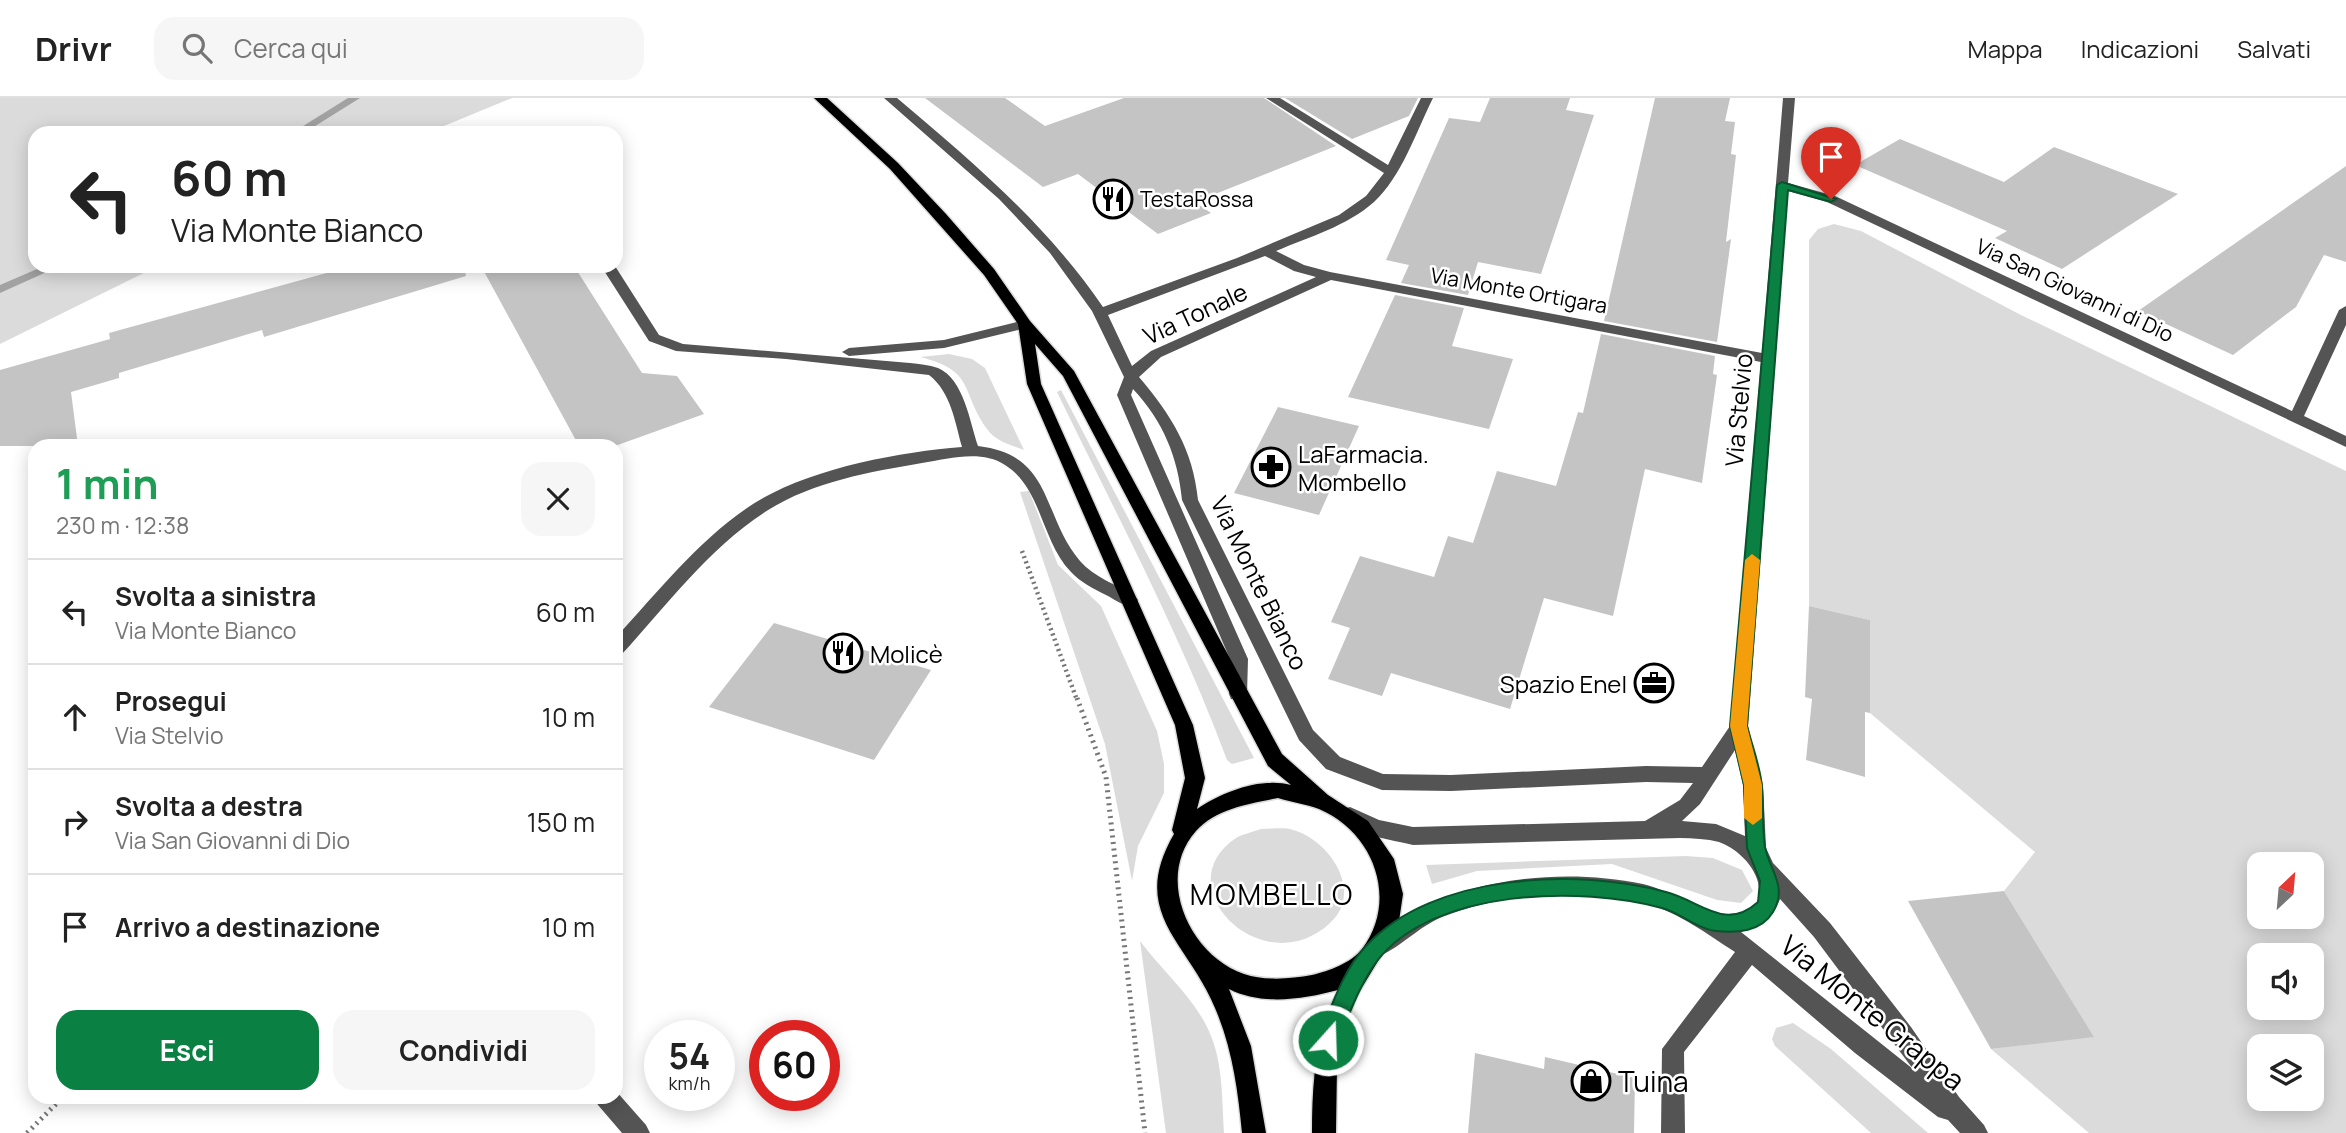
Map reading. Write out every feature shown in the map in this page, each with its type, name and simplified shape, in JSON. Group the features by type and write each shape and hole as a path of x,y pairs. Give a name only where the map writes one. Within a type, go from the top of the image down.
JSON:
{"main road":[{"path":"820,98 894,166 942,216 989,272 1025,324 1069,374 1083,394 1238,694 1275,760 1320,799 1340,809 1372,838 1384,856 1391,876 1391,916 1384,936 1349,988 1328,1040 1324,1069 1324,1133"},
{"path":"1025,324 1034,384 1184,725 1195,778 1182,833 1166,872 1166,893 1170,915 1180,935 1219,989 1236,1032 1250,1095 1254,1133"},
{"path":"1182,833 1205,811 1234,796 1278,790 1320,799"},
{"path":"1195,954 1215,970 1237,981 1262,989 1288,990 1313,987 1336,980 1356,969 1372,953"}],"street":[{"name":"Via Monte Bianco","path":"890,98 1008,197 1054,246 1101,313 1130,376 1154,404 1180,450 1189,476 1190,500 1306,735 1333,763 1382,782 1451,783 1646,774 1710,775"},
{"path":"1272,98 1391,172"},
{"name":"Via Tonale","path":"1101,313 1266,251 1343,218 1370,199 1391,172 1427,98"},
{"name":"Via Stelvio","path":"1608,831 1652,826 1674,817 1689,805 1720,755 1734,739 1739,726 1789,98"},
{"name":"Via San Giovanni di Dio","path":"1782,185 1824,195 2346,442"},
{"name":"Via Monte Ortigara","path":"1266,251 1299,268 1329,276 1769,359"},
{"path":"612,273 654,338 681,348 910,367 934,373 946,381 956,402 971,450"},
{"name":"Via Tonale","path":"1238,694 1240,659 1124,395 1130,376 1140,364 1156,354 1329,276"},
{"path":"2296,418 2346,310"},
{"path":"786,355 944,344 1025,324"},
{"path":"623,641 700,558 744,519 782,495 895,461 971,450 1009,460 1027,474 1059,544 1077,568 1129,600"},
{"name":"Via Stelvio","path":"1739,726 1753,785 1756,848 1765,869"},
{"path":"1340,809 1375,828 1413,836 1608,831 1713,832 1748,849 1765,869 1770,881 1770,898 1762,912 1752,920 1727,924 1667,901 1625,890 1512,891 1438,908 1402,926 1372,953"},
{"name":"Via Monte Grappa","path":"1765,869 1822,930 1903,1035 1951,1105 1976,1133"},
{"name":"Via Monte Grappa","path":"1698,915 1750,950 1863,1045 1976,1133"},
{"path":"1673,1133 1673,1049 1750,950"},
{"path":"612,1104 638,1133"}],"path":[{"path":"1020,547 1106,777 1145,1133"},
{"path":"27,1133 56,1104"}],"shaded area":[{"path":"0,98 512,98 444,126 28,126 28,273 144,273 0,344"},
{"path":"1834,224 1861,231 2021,315 2346,471 2346,1133 2089,1133 1991,1049 2093,1036 2004,891 2035,852 1870,713 1870,620 1809,606 1809,240 1818,229"},
{"path":"949,354 972,359 985,368 1024,450 990,433 959,376 938,363 920,357"},
{"path":"1061,390 1254,758 1232,764 1227,760 1168,620 1057,392"},
{"path":"1029,491 1058,565 1101,606 1157,731 1164,764 1164,793 1138,846 1132,881 1105,744 1020,492"},
{"path":"1261,829 1289,829 1307,836 1330,856 1338,869 1344,898 1339,911 1329,924 1303,940 1276,943 1251,936 1230,922 1216,902 1211,880 1217,858 1236,838"},
{"path":"1686,856 1713,858 1742,870 1753,891 1741,903 1717,900 1612,864 1477,871 1432,884 1426,865"},
{"path":"1140,941 1197,1010 1211,1036 1220,1071 1224,1133 1166,1133"},
{"path":"1793,1023 1831,1049 1928,1133 1871,1133 1775,1046 1772,1039 1776,1028"}],"building":[{"path":"925,98 1005,98 1045,126 1124,98 1264,98 1336,146 1195,202 1211,213 1158,234 1078,174 1043,187"},
{"path":"1285,98 1418,98 1409,116 1352,139"},
{"path":"1490,98 1570,98 1566,110 1594,115 1541,274 1478,262 1468,295 1401,283 1409,265 1386,260 1449,118 1480,122"},
{"path":"1655,98 1730,98 1725,121 1735,122 1731,154 1736,155 1726,242 1731,239 1717,342 1604,321"},
{"path":"1900,139 2004,182 2054,147 2178,194 2062,269 1995,238 2007,231 1855,165"},
{"path":"2346,166 2346,262 2324,255 2296,307 2233,355 2138,311"},
{"path":"327,273 465,273 466,276 264,337 262,330 119,373 119,378 71,392 77,439 28,439 28,446 0,446 0,370 110,339 109,333"},
{"path":"485,273 578,273 642,373 677,376 704,414 623,443 623,439 575,439"},
{"path":"1395,295 1464,308 1452,346 1513,359 1489,429 1348,397"},
{"path":"1601,334 1715,356 1713,374 1717,375 1702,483 1645,469 1613,616 1544,598 1510,709 1391,673 1382,696 1328,679 1350,628 1331,622 1360,556 1434,577 1448,536 1473,543 1497,471 1556,486 1578,412 1583,413"},
{"path":"1278,407 1359,426 1319,515 1234,493"},
{"path":"1809,606 1870,620 1870,713 1865,712 1865,777 1806,760 1812,699 1805,697"},
{"path":"774,623 931,670 874,760 709,707"},
{"path":"2004,891 2094,1037 1991,1049 1908,901"},
{"path":"1475,1053 1544,1069 1545,1057 1635,1078 1634,1133 1468,1133"}],"waterway":[{"path":"309,126 355,98"},
{"path":"0,289 38,273"}],"slow traffic":[{"path":"1752,560 1739,733 1749,762 1753,785 1753,818"}],"place":[{"name":"TestaRossa","path":"1113,199"},
{"name":"LaFarmacia. Mombello","path":"1271,467"},
{"name":"Molicè","path":"843,653"},
{"name":"Spazio Enel","path":"1654,683"},
{"name":"Tuina","path":"1591,1081"}],"district":[{"name":"MOMBELLO","path":"1272,894"}],"route":[{"path":"1328,1040 1349,988 1372,953 1402,926 1456,901 1528,889 1603,888 1646,894 1713,922 1727,924 1752,920 1765,908 1770,898 1770,881 1756,848 1752,816 1753,785 1739,726 1782,185 1831,199"}]}
